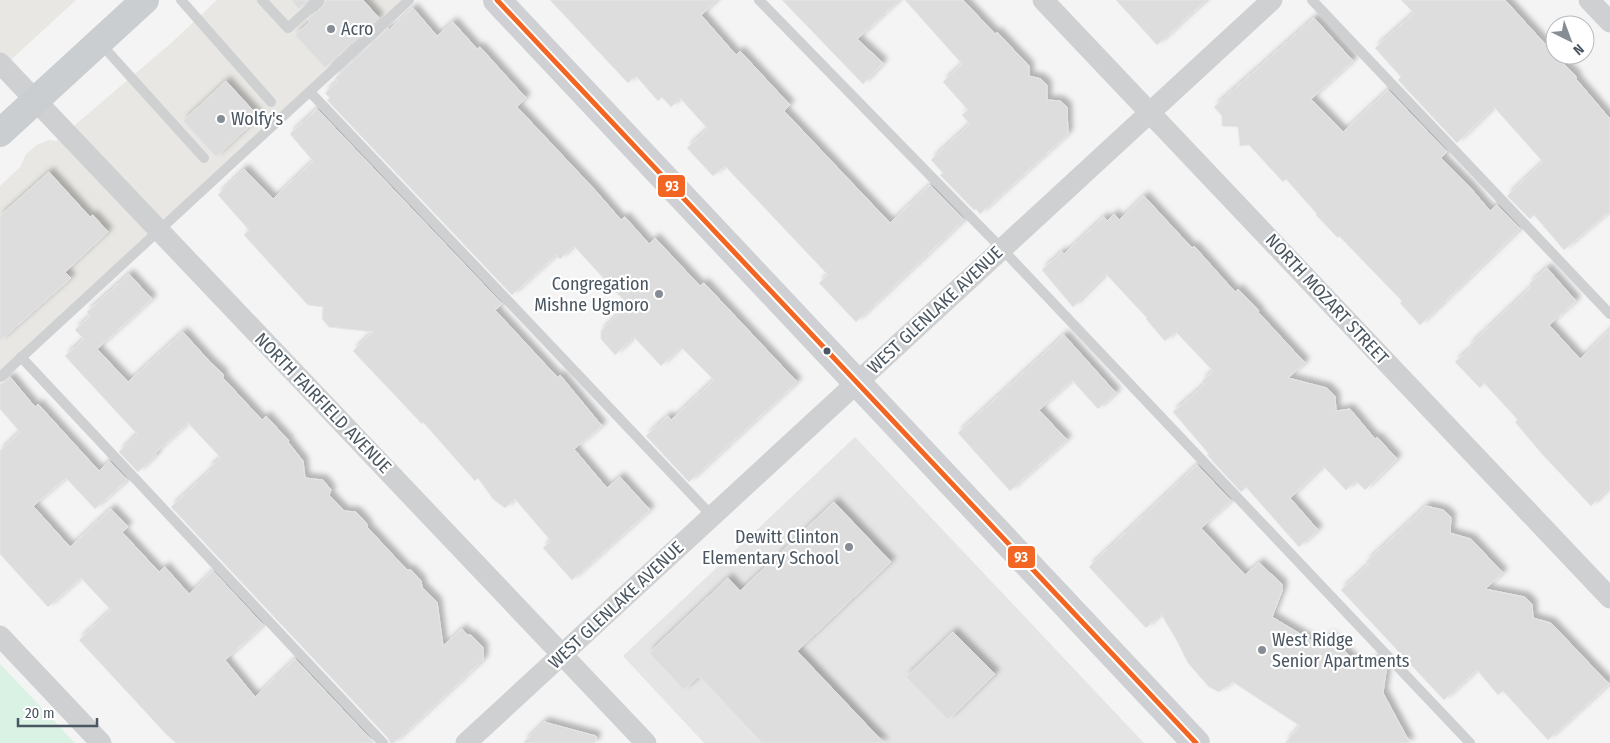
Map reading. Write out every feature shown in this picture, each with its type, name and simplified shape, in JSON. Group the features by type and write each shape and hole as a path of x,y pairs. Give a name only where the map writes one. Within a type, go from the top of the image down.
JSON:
{"main road":[{"path":"0,133 144,0"},
{"path":"497,0 1196,743"}],"street":[{"name":"NORTH MOZART STREET","path":"1043,0 1610,598"},
{"name":"WEST GLENLAKE AVENUE","path":"466,743 1272,0"},
{"path":"1589,0 1610,22"},
{"name":"NORTH FAIRFIELD AVENUE","path":"0,63 646,743"},
{"path":"0,636 101,743"}],"lane":[{"path":"181,0 271,102"},
{"path":"262,0 288,28 319,0"},
{"path":"0,377 409,0"},
{"path":"759,0 1002,249 1470,743"},
{"path":"1312,0 1610,314"},
{"path":"99,42 204,158"},
{"path":"310,92 712,516"},
{"path":"21,357 383,743"}],"shaded area":[{"path":"0,0 76,0 0,70"},
{"path":"217,0 412,0 0,382 0,186 20,167 26,154 37,145 48,140 56,141 170,44"},
{"name":"Dewitt Clinton Elementary School","path":"855,437 1144,743 704,743 623,656"}],"green space":[{"path":"0,664 75,743 0,743"}],"building":[{"path":"291,0 309,0 299,9"},
{"name":"Acro","path":"326,0 363,0 379,18 325,68 295,35 310,22 308,19 324,5"},
{"path":"550,0 717,0 701,15 736,55 740,51 790,105 784,111 890,223 930,185 964,220 856,322 819,283 828,275 725,166 713,176 687,148 708,129 680,98 671,107 662,97 658,101 636,76 628,83"},
{"path":"782,0 899,0 857,39 883,63 863,84"},
{"path":"905,0 963,0 1029,66 1029,76 1041,79 1047,85 1047,100 1060,101 1067,107 1068,134 980,214 940,175 943,173 931,160 970,124 962,115 968,110 943,82 962,64"},
{"path":"1116,0 1206,0 1157,45"},
{"path":"1401,0 1505,0 1545,44 1545,65 1565,65 1610,119 1610,211 1564,250 1534,215 1530,219 1507,196 1543,162 1494,107 1457,143 1398,80 1401,77 1375,48 1414,13"},
{"path":"413,8 437,36 453,22 477,49 480,47 526,98 517,107 621,220 625,217 649,244 655,238 700,286 704,283 797,382 689,482 646,436 668,416 671,420 714,380 681,347 661,366 634,337 615,355 601,339 601,331 628,305 574,246 560,259 556,255 512,295 327,100 330,98 325,93 338,81 335,78 388,28 389,30"},
{"path":"1314,18 1353,61 1311,99 1343,132 1388,90 1447,152 1441,158 1469,186 1490,211 1497,205 1520,229 1420,325 1400,303 1402,301 1316,215 1286,179 1283,182 1249,145 1240,146 1238,127 1222,126 1222,116 1214,107"},
{"name":"Wolfy's","path":"226,81 259,117 216,157 183,121"},
{"path":"317,109 502,304 495,310 558,378 560,375 602,426 574,449 607,488 620,477 650,510 572,580 543,548 551,541 515,499 505,508 493,499 478,478 475,481 423,422 422,424 353,351 373,332 329,327 322,319 323,307 308,305 244,235 249,230 218,195 244,169 273,199 313,161 290,134"},
{"path":"49,172 90,217 93,215 108,232 65,272 71,278 0,341 0,216"},
{"path":"1144,196 1192,248 1194,246 1235,292 1238,289 1305,363 1288,378 1327,388 1335,396 1336,411 1350,409 1375,439 1377,437 1397,459 1365,490 1356,481 1346,490 1323,466 1290,498 1318,530 1299,547 1246,487 1241,492 1207,455 1209,454 1173,412 1205,384 1202,381 1213,371 1176,332 1165,341 1147,318 1106,274 1073,307 1042,270 1062,252 1064,254 1104,217 1107,221 1114,214 1119,220"},
{"path":"1547,268 1576,301 1549,325 1580,359 1610,330 1610,487 1591,506 1542,454 1515,422 1518,420 1484,383 1480,388 1455,362 1471,348 1469,346 1531,287 1529,284"},
{"path":"129,274 152,299 97,349 128,382 183,332 223,374 223,378 262,420 266,416 289,441 303,461 305,478 323,480 331,490 329,495 344,511 356,512 367,524 367,527 407,570 411,570 421,581 422,587 437,602 443,646 462,629 483,647 483,660 394,743 390,743 388,738 171,507 210,471 208,469 221,458 188,423 155,453 156,455 138,472 119,452 137,434 65,356 84,339 75,330 90,316 87,312"},
{"path":"1064,335 1116,393 1098,409 1072,380 1039,410 1067,440 1010,491 958,433"},
{"path":"10,377 35,407 38,404 99,471 109,461 127,480 95,509 66,478 33,506 70,547 111,509 128,527 122,532 159,572 165,567 189,594 213,571 263,625 225,660 255,697 295,659 374,743 176,743 166,734 79,640 111,610 81,578 48,607 0,554 0,451 20,432 0,409 0,384"},
{"path":"1197,465 1231,501 1201,528 1245,575 1259,563 1282,584 1282,591 1272,617 1317,644 1330,636 1362,669 1379,656 1387,665 1383,693 1410,743 1285,743 1300,726 1233,682 1219,692 1209,687 1188,663 1161,614 1146,628 1089,567"},
{"path":"834,502 891,562 797,651 884,743 762,743 699,676 684,690 649,653 728,578 740,591"},
{"path":"1426,506 1443,510 1451,517 1450,533 1471,539 1503,573 1485,589 1525,597 1532,604 1533,618 1551,623 1609,684 1548,740 1503,691 1498,695 1477,670 1444,700 1341,590 1369,564 1366,562"},
{"path":"953,632 995,674 948,720 906,677"},
{"path":"544,722 596,736 595,743 523,743"}],"transit line":[{"name":"93","path":"497,0 1196,743"}],"place":[{"name":"Acro","path":"331,29"},
{"name":"Wolfy's","path":"221,119"},
{"name":"Congregation Mishne Ugmoro","path":"659,294"},
{"name":"Dewitt Clinton Elementary School","path":"849,547"},
{"name":"West Ridge Senior Apartments","path":"1262,650"}]}
